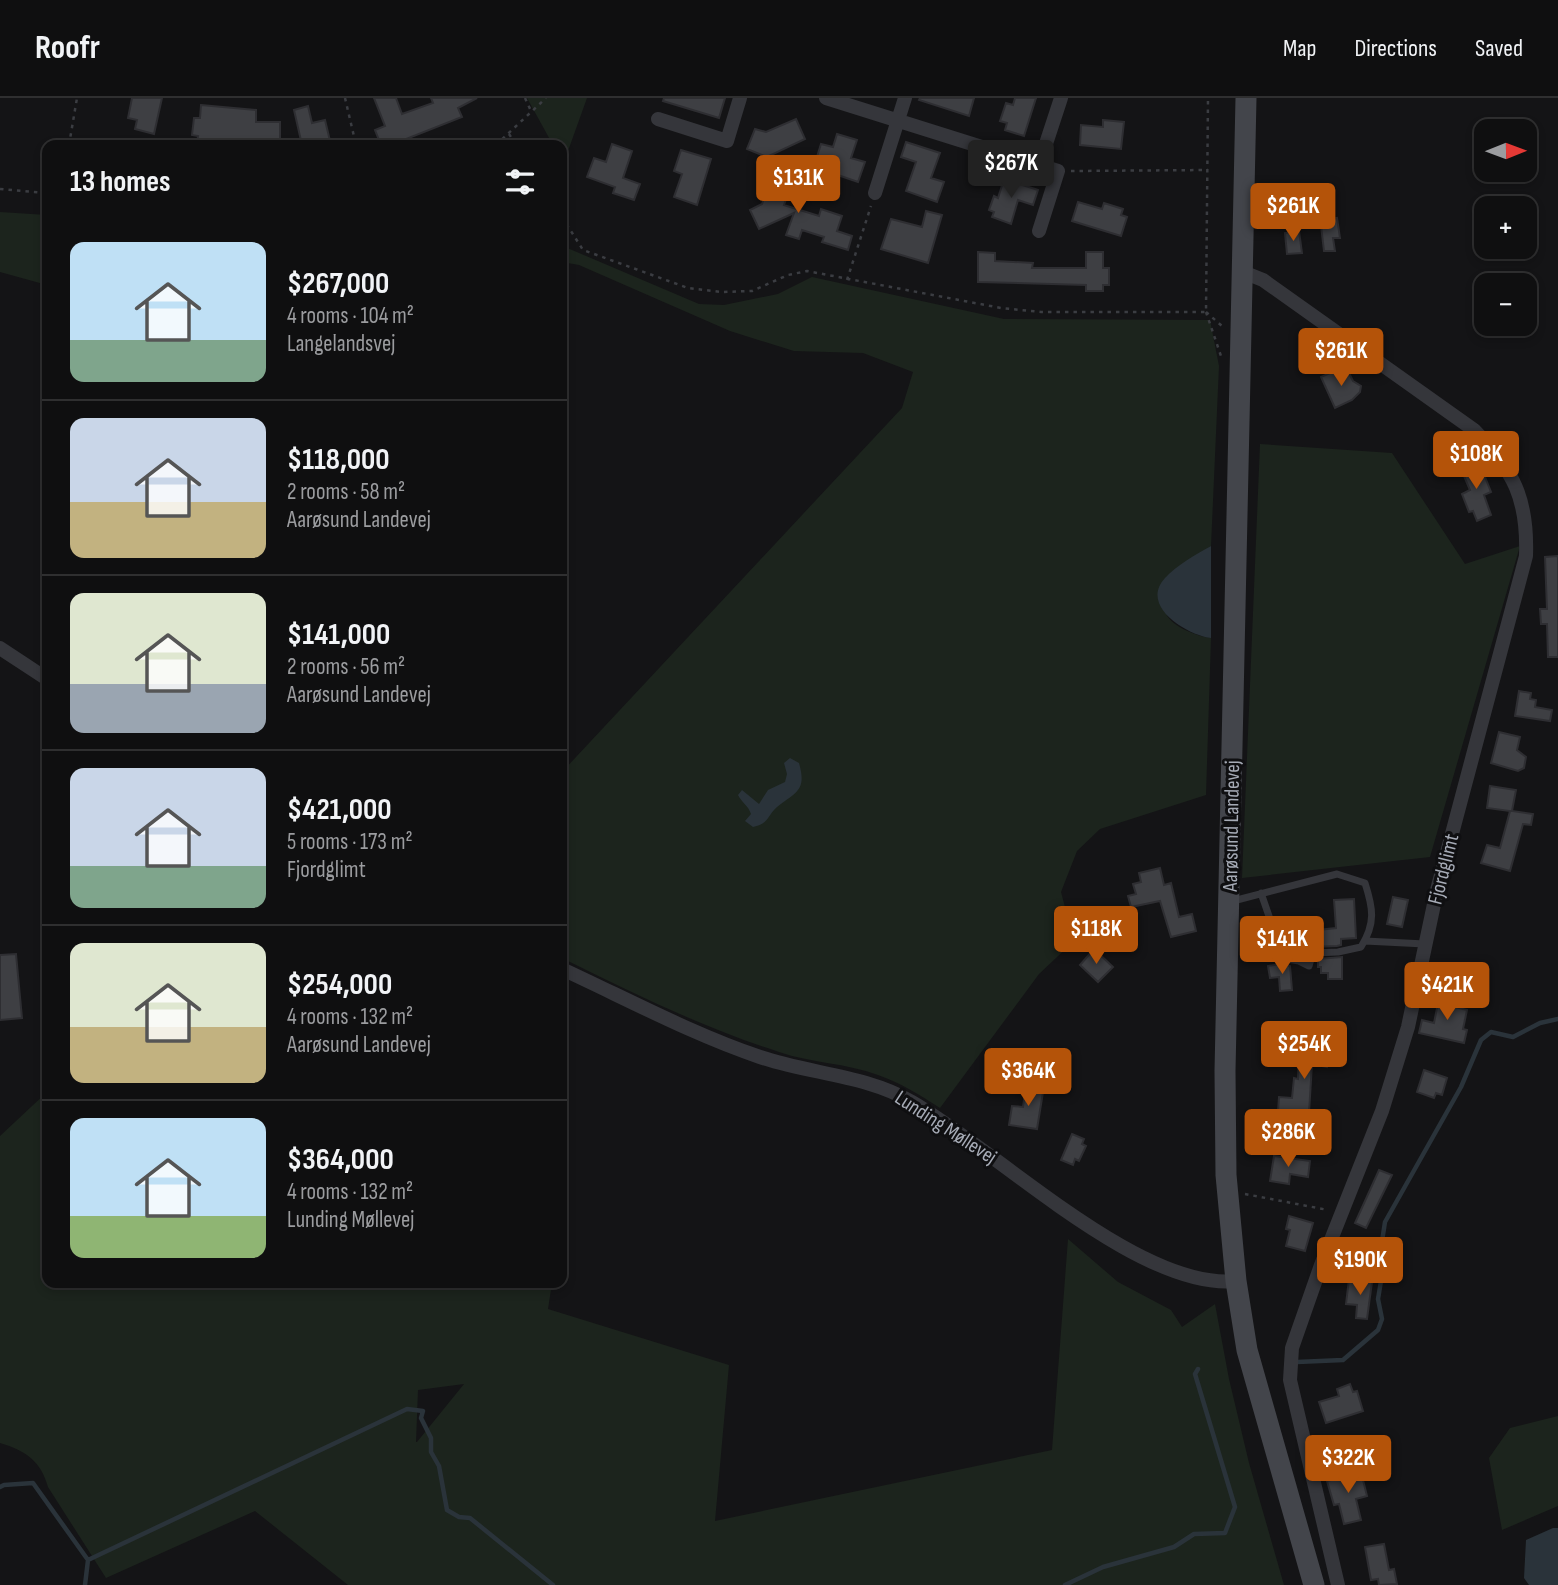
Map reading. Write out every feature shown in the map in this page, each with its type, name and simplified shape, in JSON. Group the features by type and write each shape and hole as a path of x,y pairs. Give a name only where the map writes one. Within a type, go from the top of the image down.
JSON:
{"street":[{"path":"658,119 727,141 740,98"},
{"path":"826,98 1058,172 1039,231"},
{"path":"875,193 905,98"},
{"path":"1039,166 1061,98"},
{"name":"Aarøsund Landevej","path":"1246,98 1224,1071 1228,1193 1236,1281 1247,1350 1314,1585"},
{"name":"Fjordglimt","path":"1243,272 1263,280 1474,430 1498,454 1523,503 1527,531 1526,556 1437,890 1405,1039 1382,1111 1292,1348 1290,1380 1338,1585"},
{"path":"0,648 42,676"},
{"name":"Lunding Møllevej","path":"567,971 727,1046 796,1068 895,1092 1085,1222 1149,1262 1192,1277 1221,1283 1236,1281"}],"lane":[{"path":"1229,902 1261,893 1337,874 1365,883 1373,908 1365,941 1361,947 1338,952 1313,953 1309,966 1299,961 1269,956 1270,919 1261,893"},
{"path":"1365,941 1425,944"}],"path":[{"path":"70,140 77,98"},
{"path":"345,98 355,140"},
{"path":"525,98 532,111"},
{"path":"502,140 546,98"},
{"path":"567,225 583,250 688,288 722,292 752,291 788,275 807,271 1001,308 1041,312 1206,312 1208,98"},
{"path":"509,134 513,140"},
{"path":"1058,172 1208,170"},
{"path":"0,189 42,193"},
{"path":"847,280 875,193"},
{"path":"1228,1193 1255,1195 1342,1213"}],"shaded area":[{"path":"527,98 587,98 567,154 567,140 550,140"},
{"path":"0,212 42,215 42,284 0,272"},
{"path":"567,248 699,304 724,305 778,294 812,277 1004,319 1210,320 1219,366 1211,546 1166,577 1164,599 1165,611 1172,622 1192,633 1211,638 1206,795 1100,829 1077,851 1061,892 1074,941 1039,974 940,1108 878,1075 791,1056 723,1032 567,960 567,767 902,408 913,372 863,353 794,351 730,331 579,265 567,263"},
{"path":"1260,444 1392,453 1465,564 1520,546 1430,857 1242,878"},
{"path":"1211,546 1211,638 1179,625 1169,617 1158,599 1159,588 1165,578 1186,560"},
{"path":"790,758 799,763 801,785 765,822 753,827 745,821 751,814 738,795 742,790 759,804 768,790 785,782 787,774 784,763"},
{"path":"42,1097 42,1288 551,1288 548,1309 729,1365 715,1521 1052,1450 1068,1239 1118,1282 1171,1310 1182,1327 1215,1304 1249,1463 1284,1585 348,1585 255,1511 106,1578 48,1487 37,1464 25,1454 0,1443 0,1136","holes":["464,1384 417,1442 418,1390"]},
{"path":"1558,1416 1558,1506 1502,1530 1489,1458 1510,1428"},
{"path":"1558,1528 1558,1585 1529,1585 1524,1578 1526,1540"}],"building":[{"path":"132,98 162,98 154,134 135,129 137,120 128,118"},
{"path":"374,98 396,98 402,114 433,103 431,98 477,98 458,108 462,117 404,140 379,140 375,130 385,126"},
{"path":"664,98 725,98 719,118 663,101"},
{"path":"974,98 969,116 919,100"},
{"path":"1015,98 1036,98 1024,136 1005,130 1007,123 1000,121 1006,103 1013,105"},
{"path":"201,105 256,110 256,122 280,122 280,140 198,140 198,136 192,135 194,118 200,118"},
{"path":"308,106 312,123 325,120 330,140 301,140 294,110"},
{"path":"796,119 805,139 767,157 747,149 755,129 766,132"},
{"path":"1103,120 1124,122 1121,149 1080,145 1081,125 1103,127"},
{"path":"837,134 857,140 851,158 865,162 858,182 826,171 827,167 815,163 821,144 833,147"},
{"path":"906,142 940,153 931,178 944,182 937,202 906,191 916,162 901,157"},
{"path":"612,144 632,151 623,178 640,184 634,200 613,193 615,187 587,177 594,158 606,162"},
{"path":"681,150 711,159 697,205 674,197 682,174 674,171"},
{"path":"774,170 794,177 784,205 819,216 821,209 842,216 837,231 852,236 848,250 822,242 824,237 802,230 799,239 786,235 794,213 759,229 750,210 762,204"},
{"path":"1004,179 1038,190 1033,205 1018,200 1011,224 992,217 994,212 989,210 994,196 998,198"},
{"path":"1305,194 1308,202 1316,199 1320,212 1330,211 1331,219 1337,218 1340,238 1333,238 1335,251 1324,251 1320,217 1298,225 1289,200"},
{"path":"1078,202 1102,209 1104,203 1123,209 1121,215 1127,217 1121,236 1072,221"},
{"path":"926,211 942,215 928,263 881,249 891,219 922,227"},
{"path":"1299,231 1302,253 1287,254 1285,233"},
{"path":"978,252 995,253 995,261 1033,263 1032,268 1086,268 1086,252 1103,252 1103,268 1109,268 1109,285 1103,285 1103,291 1086,291 1086,285 978,282"},
{"path":"1339,369 1342,376 1349,373 1353,381 1361,386 1360,392 1352,400 1335,408 1321,377"},
{"path":"1479,462 1491,492 1484,495 1491,515 1477,521 1473,511 1469,512 1462,494 1470,490 1461,469"},
{"path":"1558,556 1558,657 1548,657 1547,624 1541,624 1540,609 1547,609 1545,557"},
{"path":"1519,691 1531,693 1530,699 1536,700 1535,707 1552,710 1550,721 1515,716"},
{"path":"1499,732 1520,737 1517,750 1526,757 1524,768 1518,771 1491,763"},
{"path":"1490,786 1516,790 1512,811 1533,814 1531,825 1523,824 1510,871 1481,863 1487,845 1500,848 1510,811 1487,808"},
{"path":"1160,868 1164,885 1171,883 1179,917 1192,914 1196,931 1171,937 1160,901 1131,907 1128,896 1136,894 1133,884 1141,882 1139,873"},
{"path":"1393,897 1408,900 1402,927 1387,924"},
{"path":"1354,899 1356,938 1341,939 1341,945 1337,946 1312,947 1306,955 1281,952 1280,934 1336,928 1334,900"},
{"path":"1094,949 1113,967 1098,982 1080,965"},
{"path":"16,954 22,1018 0,1020 0,955"},
{"path":"1342,957 1342,979 1328,979 1328,973 1321,973 1318,959"},
{"path":"1268,966 1290,966 1292,990 1280,991 1279,977 1270,978"},
{"path":"1443,996 1457,999 1455,1007 1467,1010 1463,1029 1467,1030 1464,1043 1419,1033 1422,1020 1434,1023 1438,1003 1442,1004"},
{"path":"1299,1049 1328,1049 1327,1067 1312,1064 1309,1113 1278,1111 1279,1097 1292,1098 1294,1078 1298,1079"},
{"path":"1424,1070 1447,1078 1442,1095 1436,1093 1434,1098 1417,1092"},
{"path":"1026,1085 1044,1086 1037,1129 1009,1125 1012,1106 1023,1107"},
{"path":"1072,1134 1084,1139 1082,1144 1086,1146 1079,1161 1075,1159 1073,1165 1061,1160"},
{"path":"1274,1156 1310,1161 1308,1177 1290,1174 1289,1184 1270,1181"},
{"path":"1379,1170 1392,1175 1366,1228 1355,1223"},
{"path":"1289,1216 1313,1223 1305,1251 1286,1246 1290,1230 1286,1229"},
{"path":"1349,1279 1372,1282 1367,1319 1356,1318 1357,1305 1346,1304"},
{"path":"1350,1384 1353,1392 1357,1391 1363,1411 1326,1423 1319,1402 1339,1396 1337,1389"},
{"path":"1361,1472 1367,1496 1356,1499 1361,1520 1344,1524 1339,1504 1334,1505 1327,1481"},
{"path":"1384,1544 1389,1570 1394,1569 1397,1584 1379,1585 1378,1579 1371,1580 1365,1547"}],"waterway":[{"path":"1297,1362 1343,1360 1378,1330 1382,1319 1378,1299 1385,1222 1461,1087 1481,1040 1491,1032 1513,1037 1540,1023 1558,1019"},
{"path":"1065,1585 1103,1567 1174,1547 1194,1534 1225,1533 1235,1507 1195,1374 1198,1369"},
{"path":"85,1585 88,1560 407,1409 423,1411 421,1418 431,1438 431,1452 439,1466 447,1510 459,1517 470,1518 553,1585"},
{"path":"0,1487 33,1483 88,1560"}]}
